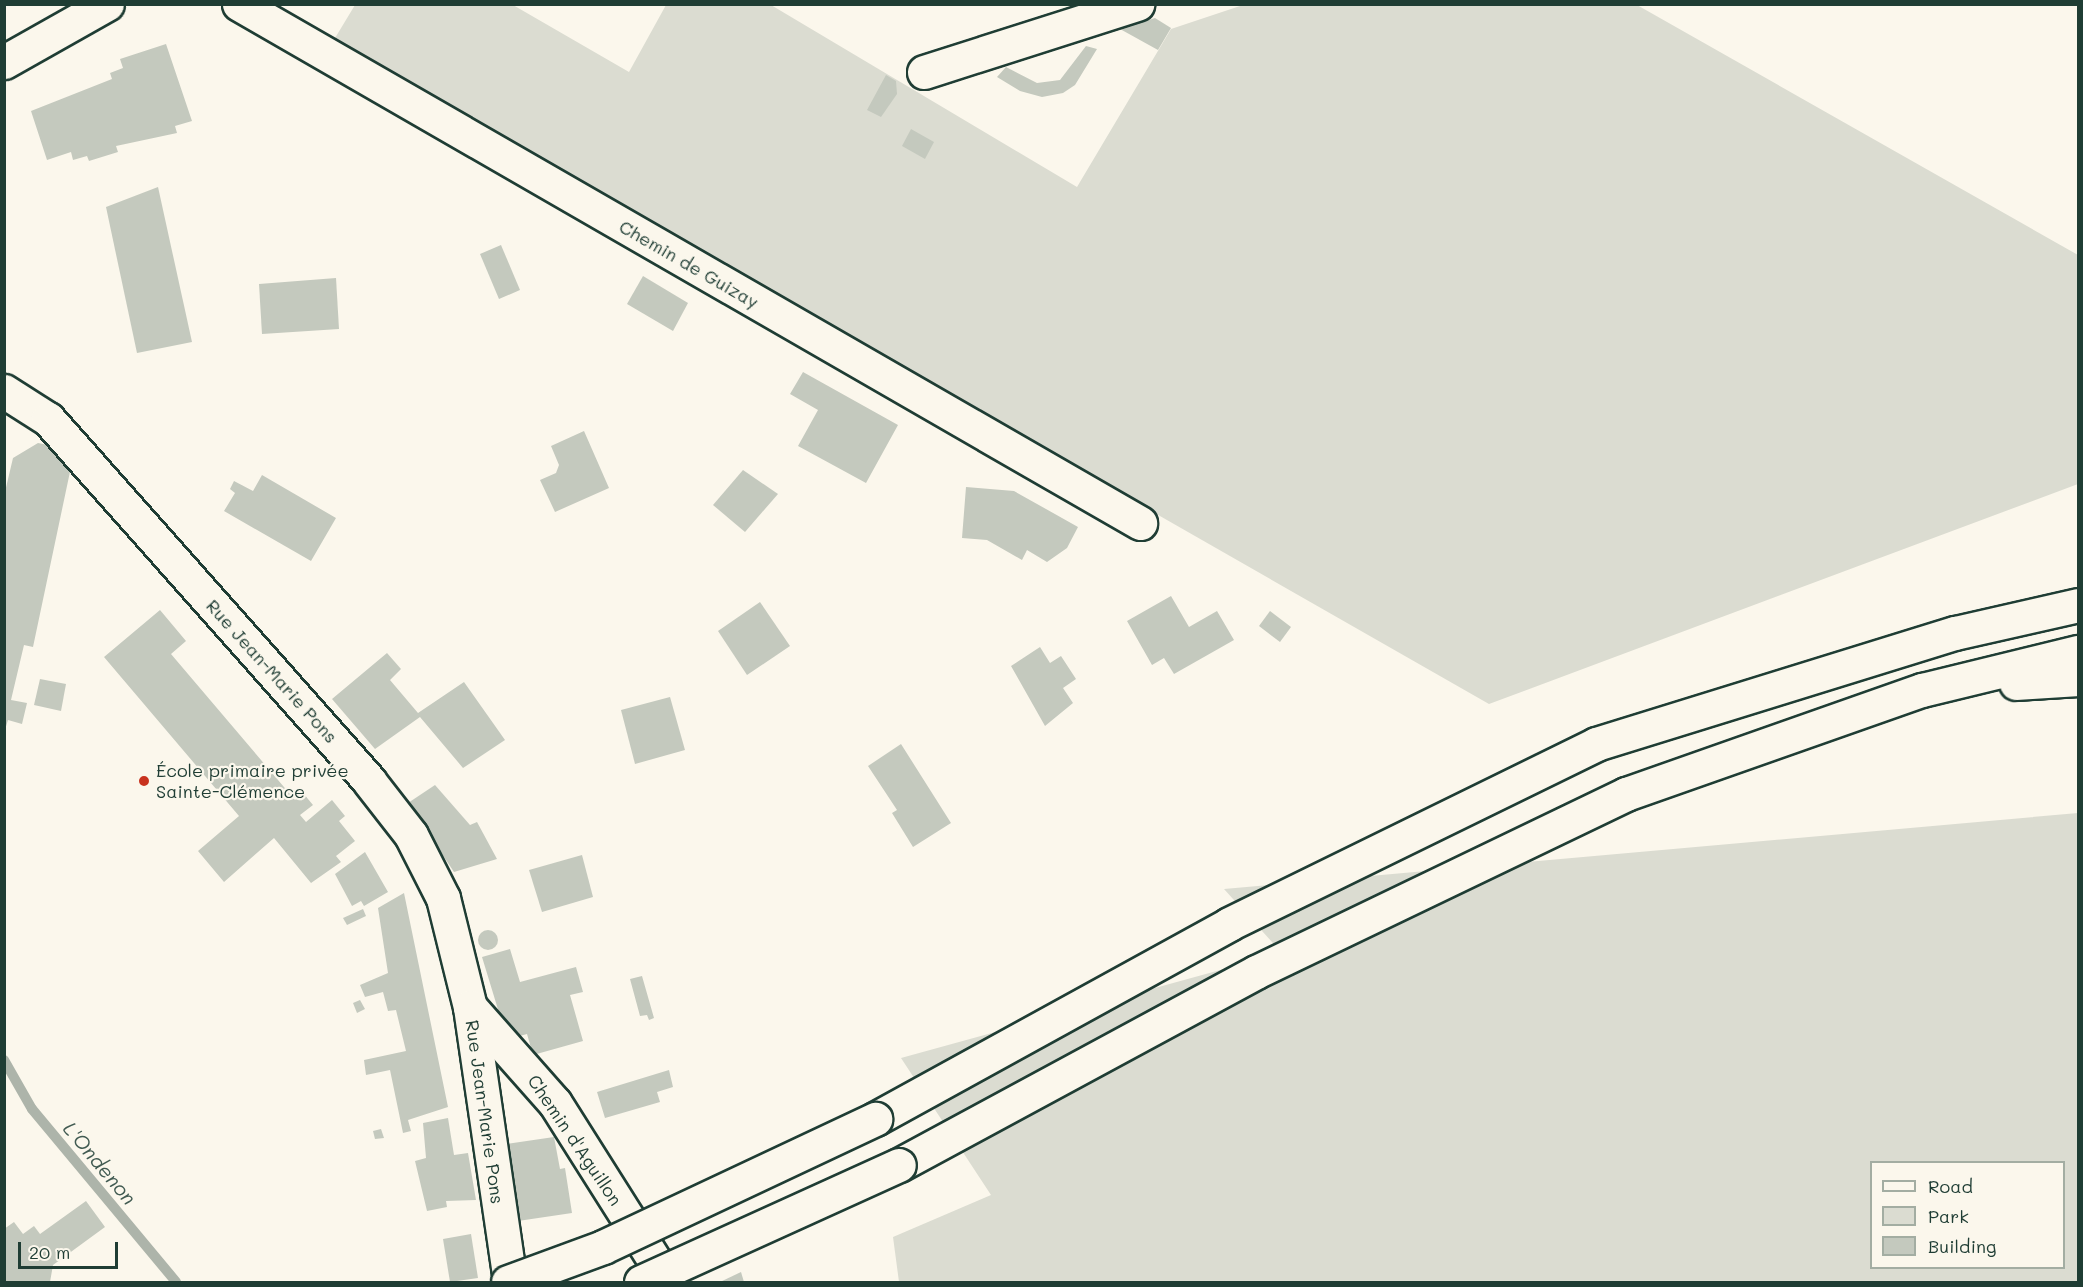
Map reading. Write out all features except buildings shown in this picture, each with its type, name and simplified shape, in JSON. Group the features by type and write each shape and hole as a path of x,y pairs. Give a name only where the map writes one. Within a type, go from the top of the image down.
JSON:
{"main road":[{"path":"4,62 107,4"},
{"name":"Chemin de Guizay","path":"239,4 1140,523"},
{"path":"924,72 1137,4"},
{"name":"Rue Jean-Marie Pons","path":"4,392 48,419 376,790 411,836 443,898 470,1007 509,1282"},
{"path":"509,1282 603,1247 874,1119 1229,924 1596,744 1955,633 2079,605"},
{"path":"641,1282 898,1165 1256,972 1626,794 1922,690 2079,652"},
{"path":"1922,690 2079,679"},
{"name":"Chemin d'Aguillon","path":"470,1007 555,1103 668,1282"}],"green space":[{"path":"355,5 513,5 629,72 666,5 771,5 1077,187 1171,29 1243,5 1637,5 2078,255 2078,484 1489,704 332,43"},
{"path":"2078,813 2078,1282 899,1282 893,1237 991,1195 901,1058 1282,953 1224,889"}],"waterway":[{"name":"L'Ondenon","path":"4,1060 32,1109 176,1282"}],"place":[{"name":"École primaire privée Sainte-Clémence","path":"144,781"}]}
